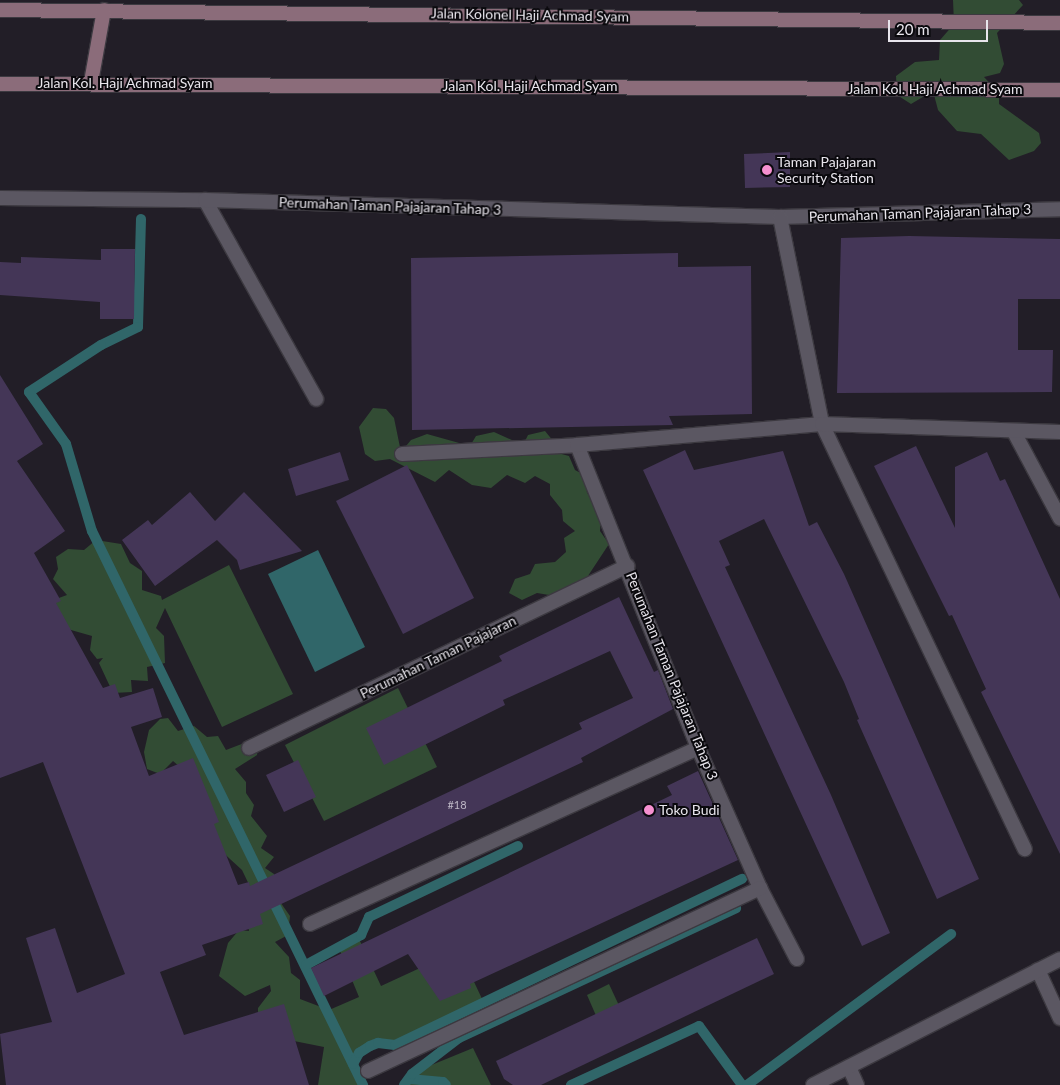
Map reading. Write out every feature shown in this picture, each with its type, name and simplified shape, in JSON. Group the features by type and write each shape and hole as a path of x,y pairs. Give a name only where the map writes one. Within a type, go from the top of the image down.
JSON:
{"main road":[{"name":"Jalan Kolonel Haji Achmad Syam","path":"0,10 1060,23"},
{"path":"91,82 104,10"},
{"name":"Jalan Kol. Haji Achmad Syam","path":"0,84 91,82 1060,90"}],"street":[{"name":"Perumahan Taman Pajajaran Tahap 3","path":"0,198 205,200 780,217 1060,209"},
{"path":"205,200 316,399"},
{"path":"780,217 822,424 1025,849"},
{"path":"402,454 577,445 822,424 1014,432 1060,432"},
{"path":"1014,432 1060,518"},
{"name":"Perumahan Taman Pajajaran Tahap 3","path":"577,445 628,566 698,748 760,888 797,960"},
{"name":"Perumahan Taman Pajajaran","path":"249,748 628,566"},
{"path":"310,924 698,748"},
{"path":"368,1071 760,888"},
{"path":"813,1085 1060,959"},
{"path":"1038,970 1060,1018"},
{"path":"849,1068 857,1085"}],"shaded area":[{"path":"953,0 1019,0 1023,5 997,33 1004,64 1000,73 984,77 999,93 999,104 1039,133 1041,143 1034,151 1009,160 981,134 957,131 938,110 933,91 911,104 897,95 896,76 915,62 939,60 940,40 954,24"},
{"path":"373,408 386,409 394,418 401,452 411,440 427,434 470,446 476,436 494,432 523,445 528,435 545,431 554,442 554,452 569,456 575,470 586,476 587,493 602,507 600,531 609,544 584,582 555,596 537,593 522,600 509,593 515,579 530,574 535,564 555,562 566,552 564,538 575,531 563,521 562,510 550,495 550,484 535,476 525,483 507,475 491,488 472,485 449,470 435,482 390,459 375,461 365,454 359,427"},
{"path":"96,540 121,544 130,563 142,571 142,590 161,596 162,600 229,565 293,694 222,727 165,608 156,628 164,636 165,663 147,667 148,681 131,680 132,692 113,693 99,663 103,658 97,659 90,650 92,636 71,630 50,612 56,599 67,595 53,579 58,569 56,557 68,549 84,550"},
{"path":"318,550 365,647 315,672 268,574"},
{"path":"398,688 437,767 324,821 285,745"},
{"path":"168,718 178,731 194,726 207,737 218,736 226,750 260,737 257,755 235,769 246,782 246,793 254,805 251,816 267,836 261,848 274,857 265,868 274,874 279,889 276,896 290,916 288,935 275,942 289,957 291,973 300,980 300,999 329,1010 359,997 340,951 359,939 381,986 459,950 484,1003 395,1045 378,1042 369,1046 359,1053 353,1064 346,1049 360,1085 318,1085 324,1047 289,1040 258,1022 258,1008 271,991 270,985 245,996 219,976 228,943 239,930 249,931 247,919 255,897 242,870 218,848 187,773 173,761 160,774 147,769 144,752 149,730 160,719"},
{"path":"609,984 635,1040 611,1050 587,995"},
{"path":"473,1048 491,1085 404,1085 412,1073"}],"building":[{"name":"Taman Pajajaran Security Station","path":"790,152 790,187 745,188 744,154"},
{"path":"909,236 1060,239 1060,299 1018,299 1018,350 1053,350 1052,392 837,393 841,238"},
{"path":"101,249 135,249 134,319 100,319 100,302 0,295 0,262 21,263 21,257 101,260"},
{"path":"678,253 678,267 751,266 752,414 669,416 673,425 412,430 411,258"},
{"path":"0,375 43,444 17,461 65,531 34,553 61,601 56,603 103,688 115,684 120,698 153,688 162,717 131,727 149,776 193,758 219,822 214,824 238,885 249,882 250,886 582,729 579,723 633,698 610,651 503,700 505,705 384,765 366,728 502,661 499,656 619,597 654,672 658,670 673,709 581,758 583,762 260,914 263,924 202,945 206,955 160,972 184,1035 284,1004 309,1085 6,1085 0,1034 52,1022 26,938 55,928 77,993 125,974 43,762 0,778"},
{"path":"916,446 955,528 955,467 987,452 1000,481 1005,479 1060,599 1060,854 981,692 986,689 952,615 949,616 874,466"},
{"path":"685,450 694,470 783,451 809,526 817,522 844,574 979,879 937,899 857,720 859,719 844,682 764,519 719,541 730,565 725,567 831,795 890,933 862,946 643,470"},
{"path":"340,452 349,480 296,496 288,469"},
{"path":"407,465 474,598 403,634 336,501"},
{"path":"190,492 215,521 244,492 302,551 240,570 237,560 217,540 155,586 122,540 148,520 152,525"},
{"path":"298,760 316,797 284,812 266,775"},
{"path":"698,771 738,860 470,984 471,988 440,1001 408,954 324,996 311,968 672,795 667,786"},
{"path":"757,938 774,974 541,1085 513,1085 504,1079 496,1061"}],"waterway":[{"path":"141,219 138,327 101,345 29,392 66,444 92,531 363,1085"},
{"path":"306,965 361,935 369,917 518,846"},
{"path":"353,1064 359,1053 370,1046 378,1043 395,1045 742,879"},
{"path":"404,1085 412,1074 459,1038 736,908"},
{"path":"747,1085 951,934"},
{"path":"571,1085 699,1026 742,1085"},
{"path":"409,1079 443,1082 446,1085"}],"place":[{"name":"Taman Pajajaran Security Station","path":"767,170"},
{"name":"Toko Budi","path":"649,810"}]}
